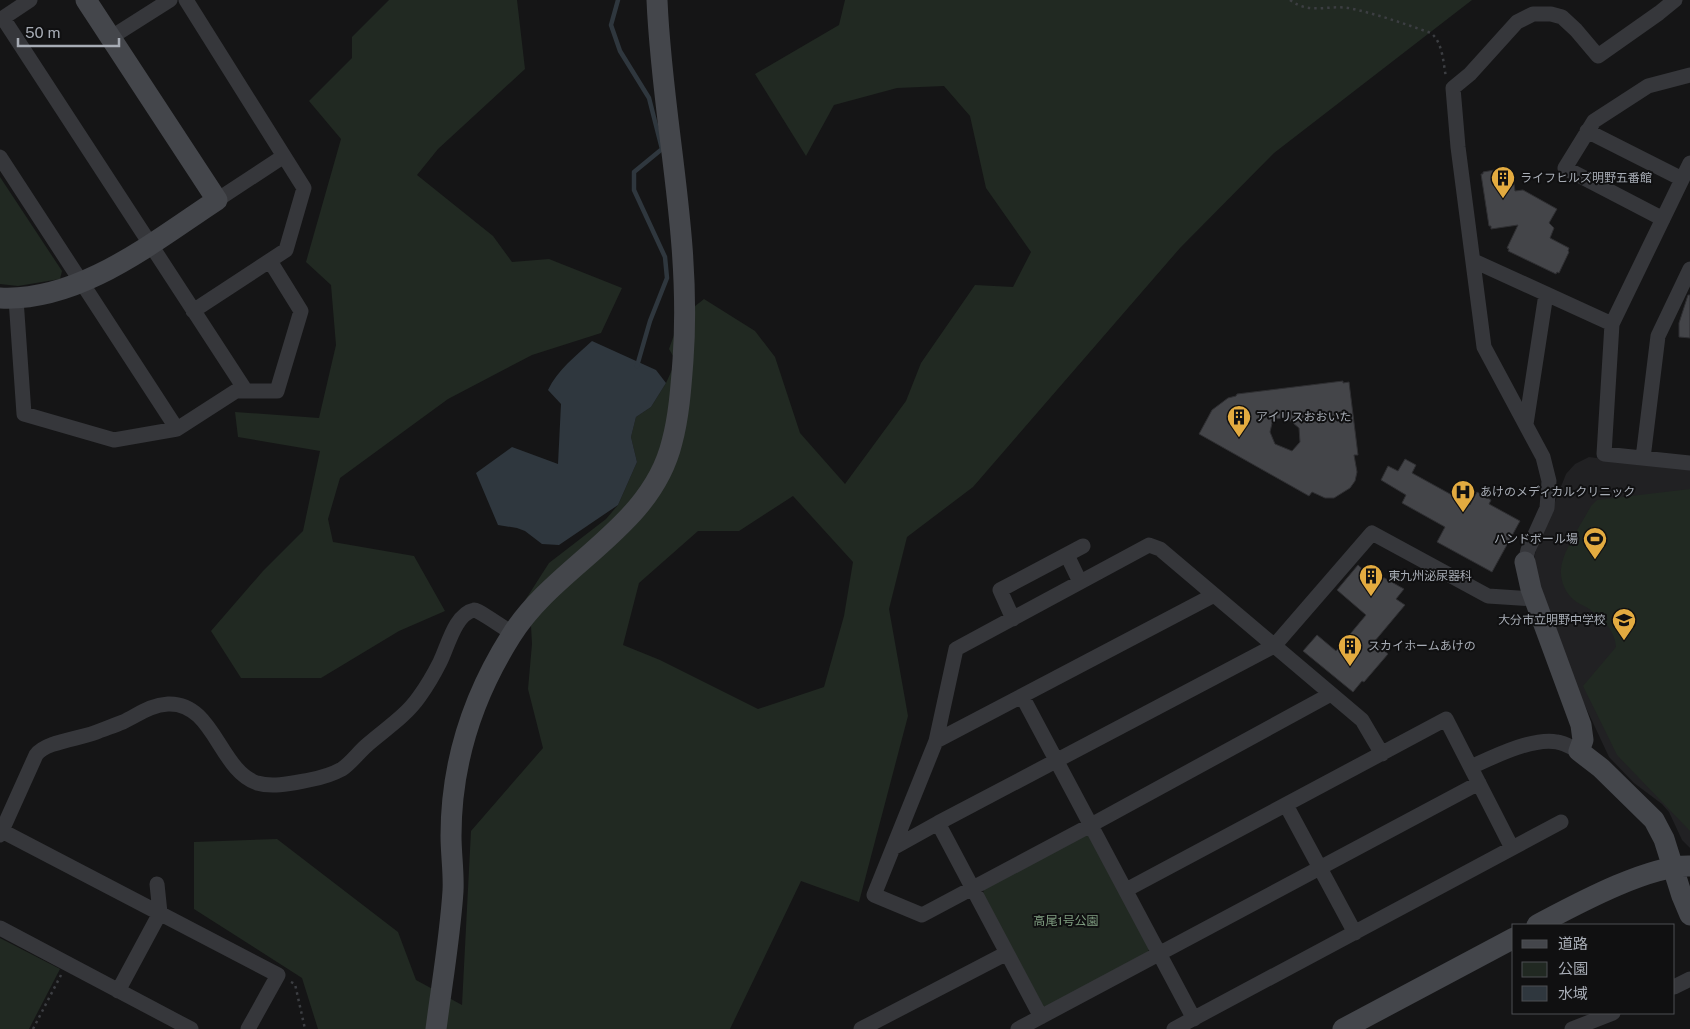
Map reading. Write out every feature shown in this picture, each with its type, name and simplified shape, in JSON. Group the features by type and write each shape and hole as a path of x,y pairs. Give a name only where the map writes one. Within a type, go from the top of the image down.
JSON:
{"street":[{"path":"30,0 2,19 246,391"},
{"path":"86,0 217,200"},
{"path":"110,38 170,0"},
{"path":"186,0 304,188 286,250 194,311"},
{"path":"436,1029 453,888 451,835 453,803 462,746 472,711 484,684 512,633 548,591 630,517 644,501 666,463 672,442 679,406 683,366 685,272 679,200 662,74 657,0"},
{"path":"1579,750 1583,740 1582,725 1535,599 1526,562 1528,550 1547,508 1549,481 1544,457 1484,347 1458,147 1453,88 1470,74 1517,22 1532,14 1551,14 1562,17 1598,56 1675,0"},
{"path":"1663,219 1565,168 1594,121 1648,86 1690,75"},
{"path":"1588,131 1682,179"},
{"path":"270,261 301,311 277,391 236,392 177,429 114,440 24,414 8,298 46,295 82,283 106,272 284,156"},
{"path":"0,157 177,429"},
{"path":"1690,163 1612,324 1604,454 1690,463"},
{"path":"1474,262 1612,324"},
{"path":"1643,458 1658,336 1690,269"},
{"path":"1526,424 1546,294"},
{"path":"893,848 1274,646 1372,533 1488,596 1535,599"},
{"path":"1332,694 922,914 874,895 936,741 956,650 1149,545 1160,549 1332,694 1362,720 1382,754"},
{"path":"1013,619 1000,590 1083,546"},
{"path":"1067,555 1080,582"},
{"path":"936,741 1214,595"},
{"path":"248,1029 278,975 1,833 39,751 50,745 90,734 122,722 156,705 181,705 193,710 238,769 256,782 267,785 311,780 343,768 409,710 430,680 459,621 468,613 480,610 490,620 512,633"},
{"path":"1022,696 1194,1019"},
{"path":"1126,890 1446,719 1512,848"},
{"path":"1471,767 1522,746 1548,741 1558,742 1579,750 1601,768 1654,820 1682,866 1684,902 1690,915"},
{"path":"1018,1029 1479,783"},
{"path":"1286,804 1355,933"},
{"path":"1174,1029 1561,822"},
{"path":"938,823 1041,1017"},
{"path":"1539,924 1623,884 1682,866"},
{"path":"118,990 160,913 157,884"},
{"path":"0,928 191,1029"},
{"path":"1343,1029 1368,1023 1512,939"},
{"path":"861,1029 1007,953"},
{"path":"1675,986 1690,979"},
{"path":"1572,1029 1610,1014"}],"path":[{"path":"1290,0 1307,8 1352,8 1395,20 1431,33 1435,36 1439,45 1448,83 1453,88"},
{"path":"33,1029 64,969"},
{"path":"278,975 295,984 305,1029"}],"shaded area":[{"name":"大分市立明野中学校","path":"1589,457 1690,470 1690,848 1682,840 1669,812 1662,804 1634,783 1609,757 1572,678 1533,563 1536,550 1566,474 1575,464"}],"green space":[{"path":"389,0 517,0 525,69 438,149 417,175 493,236 512,262 549,259 622,288 601,333 532,355 448,399 340,478 328,519 333,542 414,556 445,611 399,631 321,678 241,678 211,631 263,571 303,531 320,451 238,437 235,412 319,418 336,345 331,285 306,262 341,139 309,101 352,58 352,37"},
{"path":"845,0 1472,0 1274,153 1180,248 973,487 907,537 889,609 908,716 859,902 801,881 730,1029 318,1029 302,978 194,909 194,842 277,839 398,932 416,980 462,1005 471,831 543,748 528,689 532,644 531,626 524,602 549,563 606,519 618,505 637,462 631,437 636,417 651,407 666,383 676,361 669,349 680,318 704,299 755,331 775,357 800,433 845,484 906,401 921,363 975,285 1013,287 1031,252 986,188 970,116 944,86 897,88 834,105 806,156 755,74 839,25","holes":["793,496 853,562 844,616 824,687 758,709 660,660 623,645 639,583 698,531 739,531"]},
{"path":"0,177 62,271 60,279 18,286 0,284"},
{"name":"大分市立明野中学校","path":"1690,489 1690,831 1617,755 1583,686 1616,647 1615,640 1609,628 1600,618 1568,594 1561,578 1561,569 1569,545 1591,506 1597,500"},
{"name":"高尾1号公園","path":"1085,834 1091,837 1150,947 1148,952 1046,1007 1042,1006 983,895 984,888"},
{"path":"0,938 60,969 29,1029 0,1029"}],"water":[{"path":"592,341 656,370 666,383 651,407 636,417 631,437 637,462 618,505 559,545 542,544 525,531 498,525 476,473 512,447 558,464 561,404 548,390 562,369"}],"building":[{"path":"1506,168 1507,170 1512,170 1515,191 1523,190 1557,209 1549,223 1554,228 1550,238 1569,248 1559,273 1557,272 1556,274 1508,251 1509,249 1507,248 1518,225 1491,229 1491,226 1489,226 1481,174"},
{"path":"1688,295 1690,295 1690,338 1679,337 1679,323"},
{"name":"アイリスおおいた","path":"1343,381 1343,383 1349,382 1358,455 1354,455 1357,472 1355,481 1350,488 1334,498 1325,498 1312,492 1309,496 1199,434 1212,410 1237,394","holes":["1287,418 1299,428 1300,442 1292,451 1275,444 1270,432 1273,419"]},
{"name":"あけのメディカルクリニック","path":"1405,459 1416,465 1412,473 1470,505 1477,492 1491,500 1489,504 1520,521 1492,572 1437,542 1445,527 1402,503 1406,495 1381,480 1388,466 1398,471"},
{"path":"1358,565 1369,575 1372,571 1404,589 1396,599 1405,605 1374,642 1388,654 1353,692 1303,651 1317,635 1336,651 1366,615 1337,590"}],"waterway":[{"path":"618,0 611,25 620,51 649,98 662,149 634,172 634,190 665,257 667,278 650,321 637,366"}],"place":[{"name":"ライフヒルズ明野五番館","path":"1503,199"},
{"name":"アイリスおおいた","path":"1239,438"},
{"name":"あけのメディカルクリニック","path":"1463,513"},
{"name":"ハンドボール場","path":"1595,560"},
{"name":"東九州泌尿器科","path":"1371,597"},
{"name":"大分市立明野中学校","path":"1624,641"},
{"name":"スカイホームあけの","path":"1350,667"}]}
